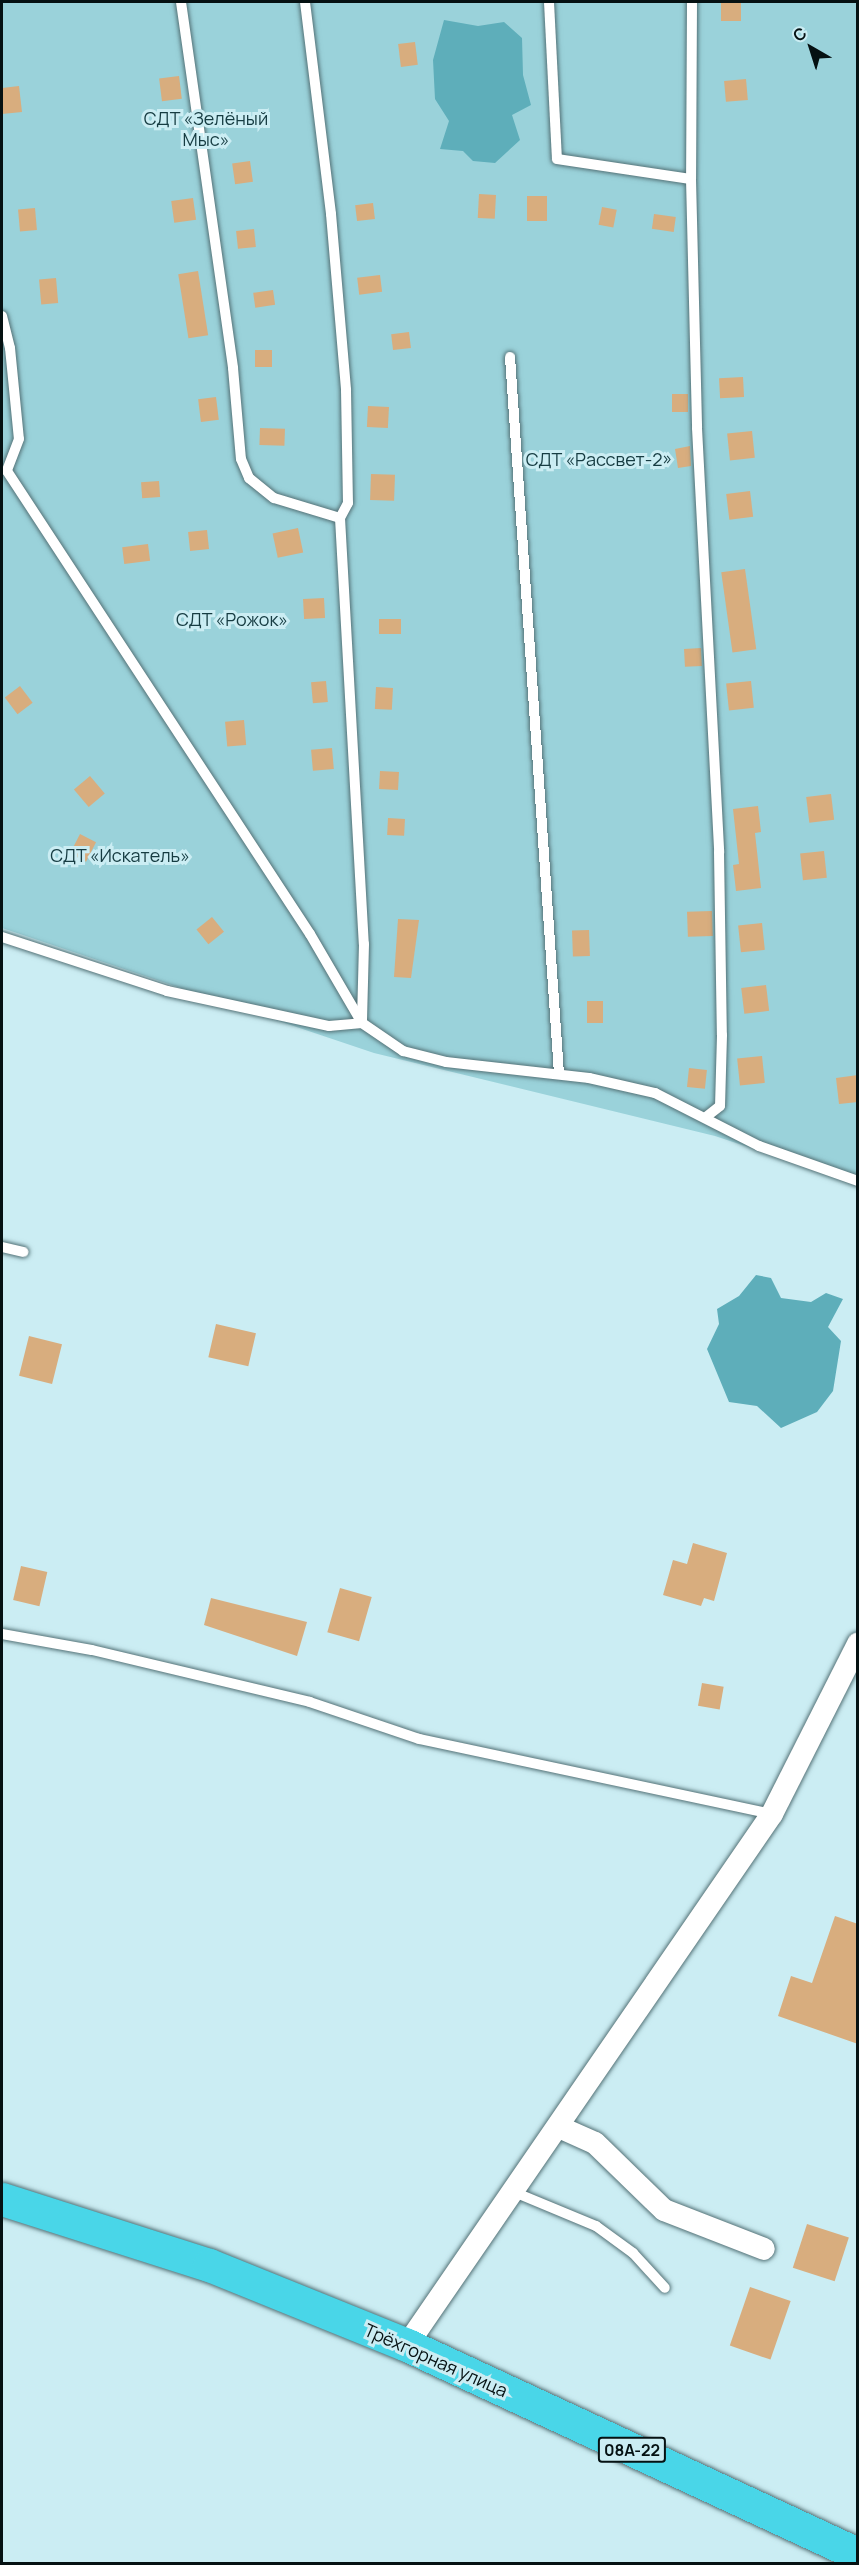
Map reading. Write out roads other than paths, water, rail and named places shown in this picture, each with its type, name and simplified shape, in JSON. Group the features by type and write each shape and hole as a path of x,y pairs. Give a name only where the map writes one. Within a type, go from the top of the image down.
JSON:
{"highway":[{"name":"Трёхгорная улица","path":"2,2199 209,2265 407,2345 858,2554"}],"street":[{"path":"407,2345 772,1814 858,1644"},
{"path":"559,2127 595,2143 664,2210 764,2249"}],"lane":[{"path":"181,2 241,459 249,478 274,498 340,518"},
{"path":"305,2 331,214 346,390 348,503 340,518 364,944 362,1023"},
{"path":"549,2 557,159 691,180"},
{"path":"693,2 691,180 722,1012 720,1106 706,1117"},
{"path":"2,316 10,348 19,439 4,467 304,925 362,1023 403,1051 446,1062 559,1073 655,1093 759,1146 858,1181"},
{"path":"510,357 559,1073"},
{"path":"2,937 167,991 329,1026 362,1023"},
{"path":"2,1247 23,1252"},
{"path":"2,1634 92,1650 310,1702 419,1739 772,1814"},
{"path":"514,2192 596,2226 633,2253 665,2288"}],"park label":[{"name":"СДТ «Зелёный Мыс»","path":"206,129"},
{"name":"СДТ «Рассвет-2»","path":"599,459"},
{"name":"СДТ «Рожок»","path":"232,619"},
{"name":"СДТ «Искатель»","path":"120,855"}]}
